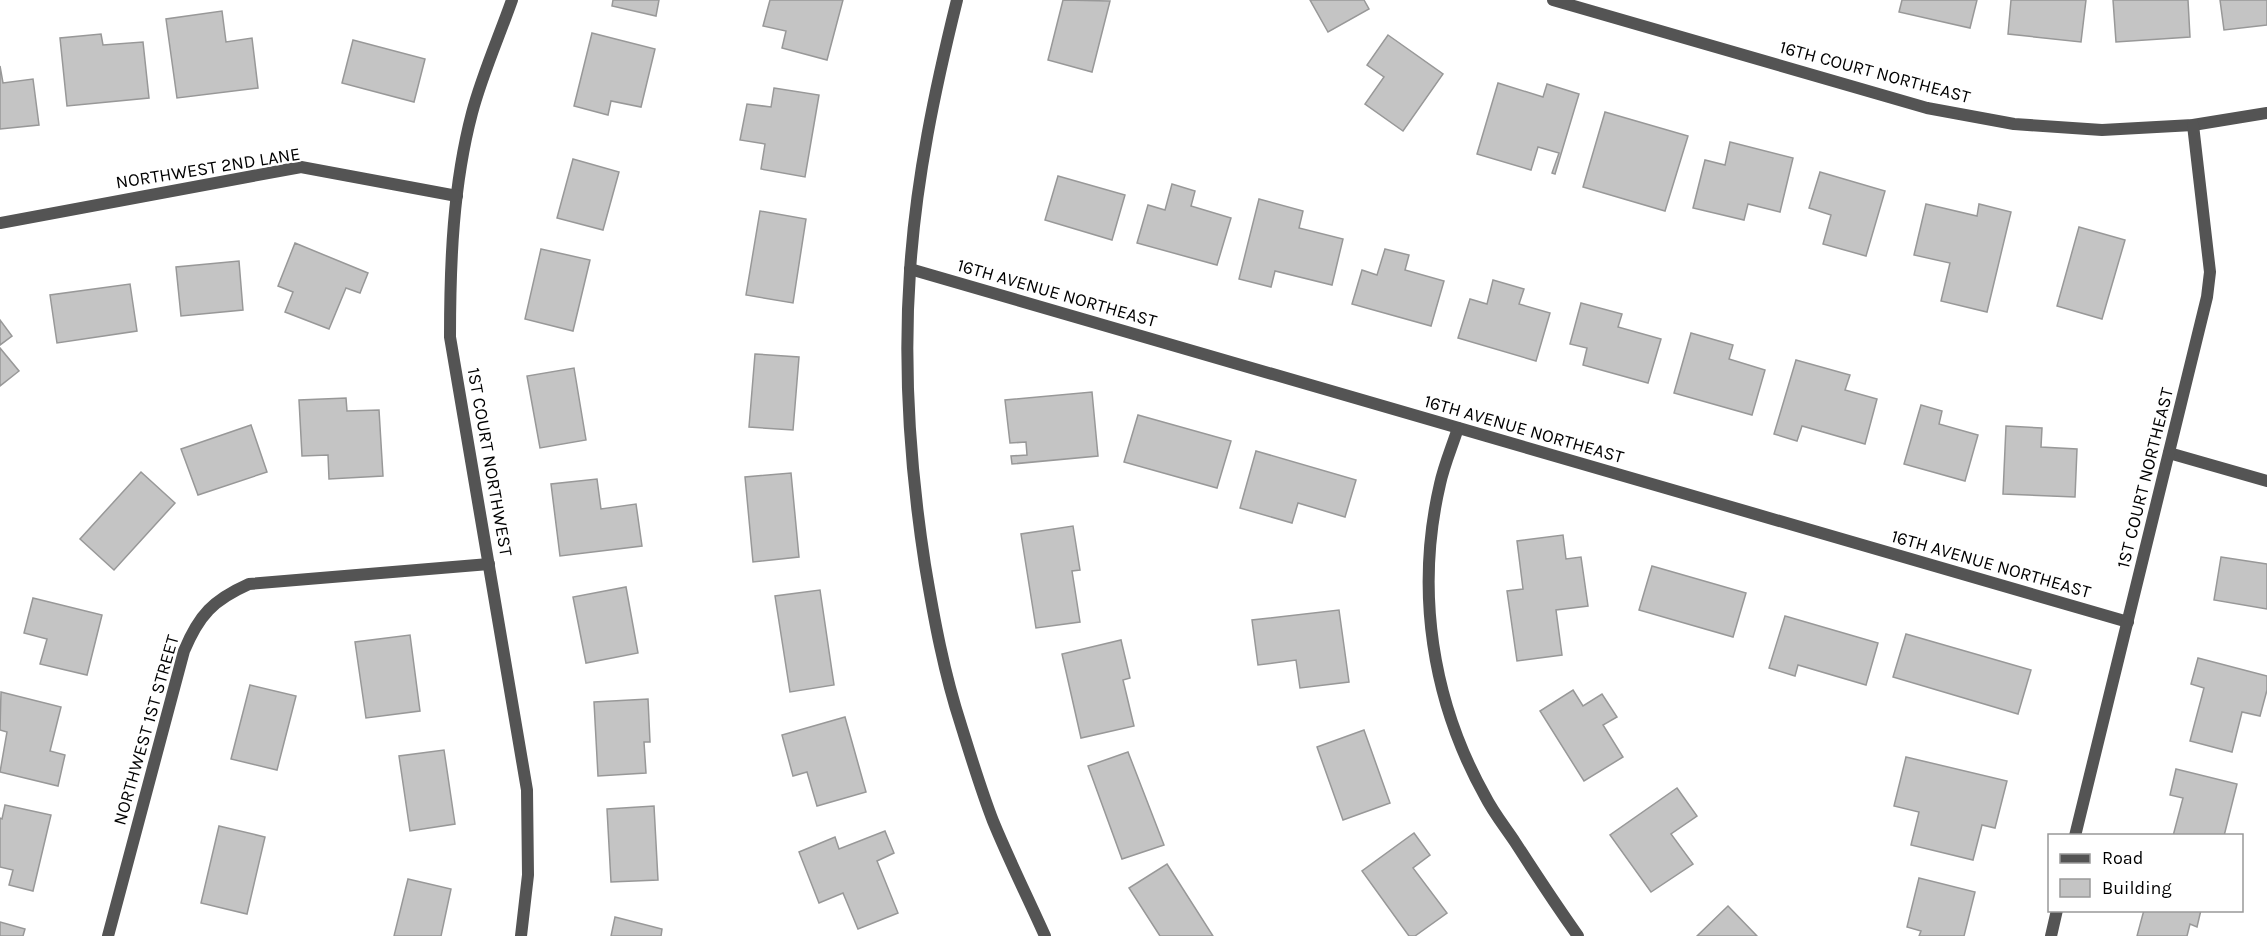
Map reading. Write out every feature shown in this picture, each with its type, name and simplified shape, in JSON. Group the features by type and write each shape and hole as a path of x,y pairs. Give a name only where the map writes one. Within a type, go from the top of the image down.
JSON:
{"street":[{"name":"1ST COURT NORTHWEST","path":"512,0 472,113 457,196 450,274 450,337 527,790 528,875 521,936"},
{"path":"957,0 940,68 922,168 910,270 909,422 915,499 935,625 960,723 993,820 1045,936"},
{"name":"16TH COURT NORTHEAST","path":"1553,0 1927,108 2014,124 2091,129 2193,125 2267,113"},
{"name":"1ST COURT NORTHEAST","path":"2075,834 2207,297 2210,272 2193,125"},
{"name":"NORTHWEST 2ND LANE","path":"0,222 301,167 457,196"},
{"name":"16TH AVENUE NORTHEAST","path":"910,270 2128,622"},
{"path":"1458,428 1440,484 1430,542 1428,601 1430,630 1441,688 1459,744 1485,797 1578,936"},
{"path":"2169,453 2267,481"},
{"name":"NORTHWEST 1ST STREET","path":"108,936 184,651 193,628 207,609 226,594 249,584 489,564"},
{"path":"2051,936 2057,912"}],"building":[{"path":"613,0 659,0 656,16 612,6"},
{"path":"770,0 843,0 827,60 782,48 786,31 763,26"},
{"path":"1063,0 1110,1 1092,72 1048,60"},
{"path":"1310,0 1364,0 1369,9 1328,32"},
{"path":"1902,0 1977,0 1970,28 1899,12"},
{"path":"2011,0 2086,0 2081,42 2008,34"},
{"path":"2113,0 2188,0 2190,37 2116,42"},
{"path":"2220,0 2267,0 2267,25 2224,30"},
{"path":"222,11 226,42 252,38 258,88 177,98 166,19"},
{"path":"592,33 655,49 641,107 611,101 608,115 574,106"},
{"path":"101,34 103,45 143,42 149,98 67,106 60,38"},
{"path":"1388,35 1443,74 1403,131 1365,104 1384,77 1367,65"},
{"path":"353,40 425,59 414,102 342,83"},
{"path":"0,66 3,83 33,79 39,125 0,129"},
{"path":"1498,83 1543,97 1547,84 1579,94 1555,174 1552,173 1559,153 1538,147 1531,170 1477,154"},
{"path":"774,88 819,95 805,177 761,169 765,144 740,140 747,104 771,107"},
{"path":"1605,112 1688,136 1665,211 1583,187"},
{"path":"1730,142 1793,158 1780,212 1748,204 1744,220 1693,208 1705,160 1725,165"},
{"path":"573,159 619,172 603,230 557,218"},
{"path":"1820,172 1885,191 1866,256 1823,244 1831,215 1809,208"},
{"path":"1058,176 1125,195 1112,240 1045,220"},
{"path":"1172,184 1195,191 1191,206 1231,218 1217,265 1137,243 1148,205 1165,210"},
{"path":"1259,199 1303,211 1299,228 1343,239 1332,285 1275,271 1271,287 1239,279"},
{"path":"1926,204 1977,216 1979,204 2011,212 1987,312 1941,301 1950,263 1914,255"},
{"path":"760,211 806,219 793,303 746,295"},
{"path":"2079,227 2125,240 2102,319 2057,306"},
{"path":"295,243 368,273 360,293 346,288 329,329 285,312 293,292 278,286"},
{"path":"541,249 590,260 573,331 525,319"},
{"path":"1385,249 1409,255 1405,270 1444,281 1431,326 1352,304 1362,270 1377,275"},
{"path":"239,261 243,310 181,316 176,267"},
{"path":"1493,280 1524,289 1519,304 1550,313 1536,361 1458,338 1470,299 1487,304"},
{"path":"130,284 137,331 57,343 50,295"},
{"path":"1581,303 1622,314 1618,327 1661,339 1648,383 1583,365 1587,348 1570,344"},
{"path":"0,320 12,336 0,345"},
{"path":"1691,333 1733,345 1729,359 1765,370 1752,415 1674,393"},
{"path":"0,348 19,371 0,386"},
{"path":"755,354 799,357 793,430 749,427"},
{"path":"1796,360 1850,375 1845,390 1877,399 1865,444 1802,426 1797,441 1774,434"},
{"path":"574,368 586,440 540,448 527,376"},
{"path":"1092,392 1098,456 1012,464 1011,456 1027,455 1026,442 1010,443 1005,400"},
{"path":"346,398 347,411 379,410 383,476 329,479 328,455 302,456 299,400"},
{"path":"1921,405 1942,411 1939,424 1978,435 1965,481 1904,464"},
{"path":"1138,415 1231,441 1217,488 1124,462"},
{"path":"251,425 267,472 198,495 181,449"},
{"path":"2006,426 2042,428 2041,447 2077,449 2075,497 2003,494"},
{"path":"1256,451 1356,480 1345,517 1298,503 1292,523 1240,508"},
{"path":"141,472 175,503 114,570 80,539"},
{"path":"791,473 799,557 753,562 745,477"},
{"path":"597,479 601,509 636,504 642,546 560,556 551,484"},
{"path":"1073,526 1080,570 1072,571 1080,622 1036,628 1021,534"},
{"path":"1563,535 1566,559 1581,557 1588,606 1556,610 1562,655 1517,661 1507,591 1523,589 1517,541"},
{"path":"2221,557 2267,564 2267,609 2214,600"},
{"path":"1652,566 1746,593 1733,637 1639,610"},
{"path":"626,587 638,653 586,663 573,597"},
{"path":"820,590 834,685 790,692 775,596"},
{"path":"33,598 102,615 87,675 40,664 47,639 24,633"},
{"path":"1339,610 1349,682 1300,688 1296,660 1258,665 1252,620"},
{"path":"1785,616 1878,643 1866,685 1798,665 1795,676 1769,668"},
{"path":"1906,634 2031,670 2018,714 1893,677"},
{"path":"410,635 420,711 366,718 355,642"},
{"path":"1121,640 1130,678 1123,680 1134,726 1081,738 1062,654"},
{"path":"2198,658 2267,676 2267,690 2260,716 2242,712 2232,752 2190,741 2204,688 2191,684"},
{"path":"250,685 296,696 277,770 231,759"},
{"path":"1573,690 1583,706 1602,694 1617,717 1603,725 1623,757 1584,781 1540,711"},
{"path":"1,692 61,707 50,751 65,755 58,786 0,772 7,732 0,730"},
{"path":"648,699 650,742 644,742 646,773 598,776 594,702"},
{"path":"845,717 866,792 817,806 807,772 793,776 782,735"},
{"path":"1364,730 1390,803 1343,820 1317,747"},
{"path":"444,750 455,824 410,831 399,756"},
{"path":"1128,752 1164,845 1122,859 1088,766"},
{"path":"1906,757 2007,781 1995,828 1982,825 1973,860 1911,845 1919,812 1894,806"},
{"path":"2176,769 2237,784 2224,834 2174,834 2183,798 2170,795"},
{"path":"1677,788 1697,816 1671,834 1693,864 1651,892 1610,835"},
{"path":"5,805 51,815 33,891 9,885 13,870 0,867 0,818 2,819"},
{"path":"654,806 658,880 611,882 607,809"},
{"path":"219,826 265,837 247,914 201,903"},
{"path":"885,831 894,853 877,861 898,913 858,929 843,893 819,903 799,852 835,837 839,849"},
{"path":"1414,833 1430,855 1413,868 1447,913 1415,936 1409,936 1362,871"},
{"path":"1167,864 1213,936 1160,936 1129,888"},
{"path":"1919,878 1975,892 1964,936 1919,936 1921,931 1907,927"},
{"path":"408,879 451,889 441,936 394,936"},
{"path":"1728,906 1757,936 1697,936"},
{"path":"2143,912 2201,912 2197,927 2190,924 2187,936 2137,936"},
{"path":"615,917 662,929 661,936 611,936"},
{"path":"0,922 25,929 23,936 0,936"}]}
